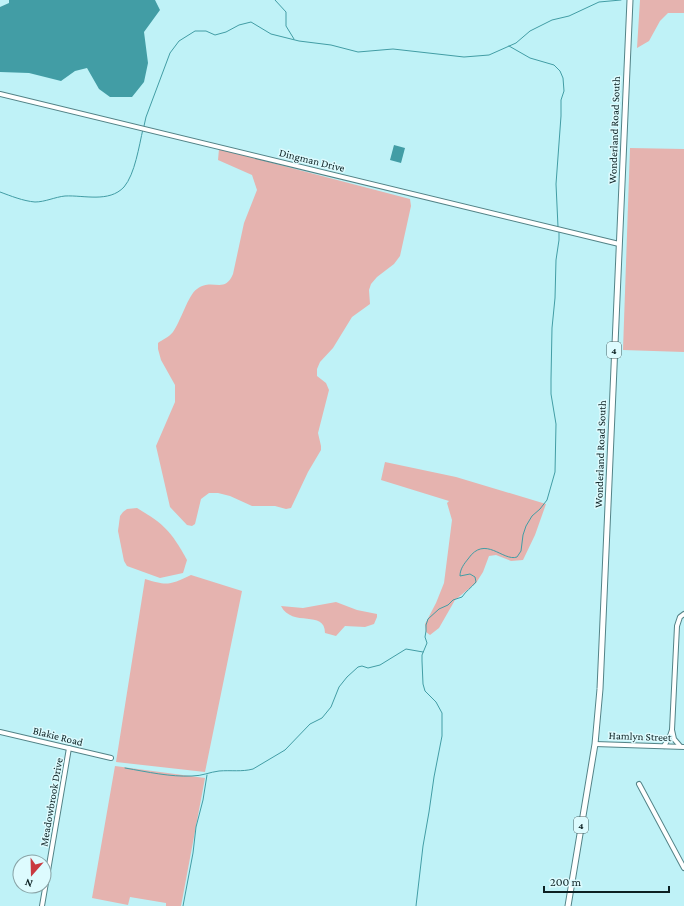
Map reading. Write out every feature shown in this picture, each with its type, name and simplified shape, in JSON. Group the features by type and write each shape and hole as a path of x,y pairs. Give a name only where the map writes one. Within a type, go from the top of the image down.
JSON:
{"main road":[{"name":"Wonderland Road South","path":"568,906 595,744 600,681 630,0"}],"street":[{"name":"Dingman Drive","path":"0,94 619,244"},
{"path":"682,747 674,740 672,730 677,626 680,617 684,614"},
{"path":"664,746 672,730"},
{"name":"Blakie Road","path":"0,732 111,758"},
{"name":"Hamlyn Street","path":"595,744 682,747"},
{"name":"Meadowbrook Drive","path":"42,906 69,748"},
{"path":"639,784 684,868"}],"shaded area":[{"path":"640,0 684,0 684,13 668,13 660,21 649,41 637,48"},
{"path":"630,148 684,149 684,352 623,350"},
{"path":"219,149 410,199 411,206 400,256 394,264 377,277 371,284 369,290 370,304 352,317 333,348 320,362 317,369 317,376 326,383 329,390 318,433 321,450 308,472 291,508 286,509 275,506 252,506 230,496 218,493 209,493 201,499 195,524 192,526 187,525 170,507 156,446 175,402 175,385 161,360 158,343 173,332 188,302 197,289 202,286 226,284 233,274 244,223 257,190 252,175 218,160"},
{"path":"385,462 456,477 546,504 535,535 523,560 511,561 496,555 489,556 483,572 476,583 455,600 439,628 430,635 426,632 425,624 444,583 452,520 447,503 449,501 381,480"},
{"path":"137,508 166,529 176,542 187,560 183,573 160,578 127,566 124,561 118,531 120,516 127,509"},
{"path":"191,575 242,591 205,772 116,762 145,579 159,583 173,583"},
{"path":"336,602 357,610 377,614 374,624 365,627 345,626 336,636 325,633 324,626 320,622 293,616 286,612 281,606 303,608"},
{"path":"115,766 205,778 181,906 166,906 166,903 130,897 128,905 92,898"}],"water":[{"path":"9,0 155,0 160,10 144,32 148,63 144,82 132,97 110,97 99,89 87,68 75,71 61,81 29,73 0,72 0,7 9,3"},
{"path":"394,145 405,148 401,163 390,160"}],"waterway":[{"path":"275,0 286,12 286,26 294,39"},
{"path":"144,126 170,53 179,41 195,31 206,31 215,35 226,32 239,25 251,22 271,34 299,41 331,45 358,52 393,49 464,57 489,55 516,43 530,31 552,20 569,16 599,2 621,0"},
{"path":"509,46 530,58 554,65 560,71 563,78 564,91 561,100 556,184 558,227"},
{"path":"0,192 35,202 65,196 104,197 118,192 124,187 131,175 143,129"},
{"path":"416,906 423,846 442,736 442,713 436,702 425,691 423,684 422,655 427,643 425,637 426,625 428,619 439,609 448,605 453,600 462,597 476,582 475,577 470,574 460,576 462,567 474,552 481,549 487,549 494,550 506,556 517,557 521,551 526,526 532,516 547,500 555,472 556,424 551,394 551,379 552,328 559,231"},
{"path":"125,768 175,776 253,769 285,750 310,724 322,718 331,707 339,687 358,667 362,666 368,668 380,665 406,649 423,652"},
{"path":"183,906 193,853 196,827 203,800 207,775"}]}
